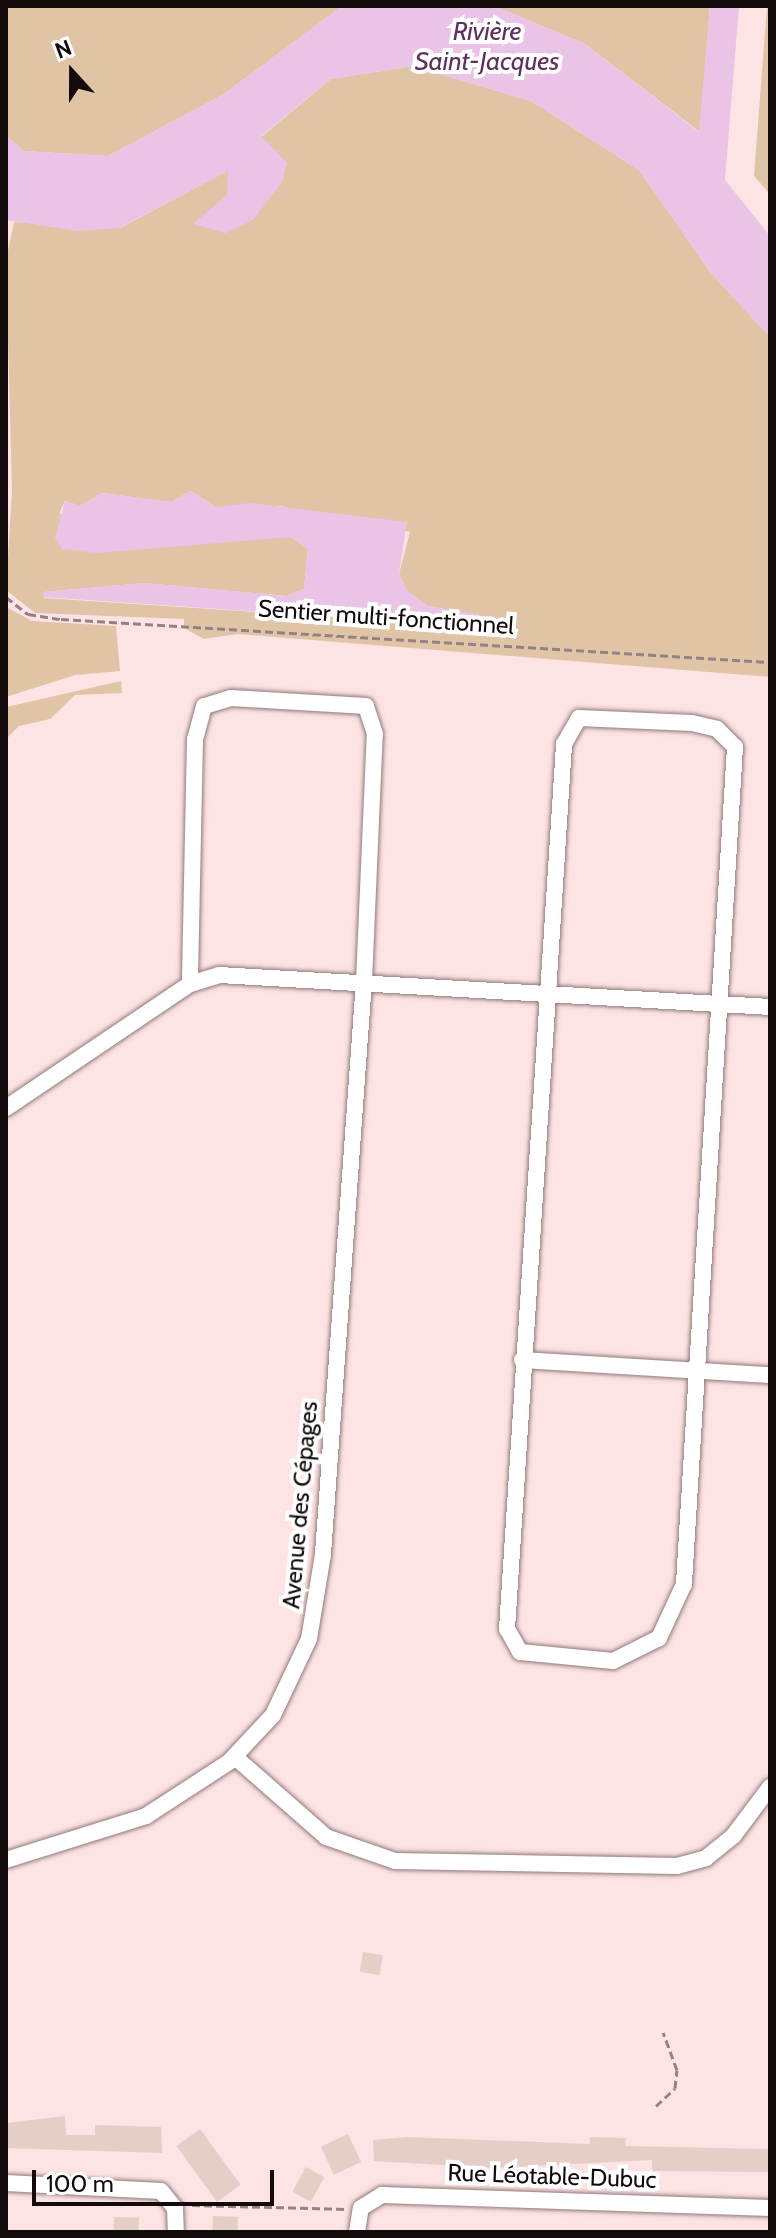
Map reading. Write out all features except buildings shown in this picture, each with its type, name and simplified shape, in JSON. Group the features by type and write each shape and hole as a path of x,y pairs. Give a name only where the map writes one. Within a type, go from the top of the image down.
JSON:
{"street":[{"name":"Avenue des Cépages","path":"6,1860 146,1816 235,1757 273,1715 313,1626 364,981 374,715 353,700 231,698 204,706 197,719 190,984"},
{"path":"591,717 692,723 717,729 735,747 721,1004 680,1599 649,1647 625,1660 534,1656 508,1642 522,1360 546,992 570,727 591,717"},
{"path":"6,1108 190,984 243,974 770,1007"},
{"path":"522,1360 770,1375"},
{"path":"235,1757 326,1837 395,1861 677,1866 706,1858 734,1835 770,1787"},
{"path":"6,2183 161,2191 175,2208 176,2232"},
{"name":"Rue Léotable-Dubuc","path":"357,2232 361,2208 382,2195 770,2208"}],"path":[{"name":"Sentier multi-fonctionnel","path":"6,597 28,614 61,619 770,662"},
{"path":"656,2106 675,2088 677,2070 663,2032"},
{"path":"188,2205 347,2209"}],"shaded area":[{"path":"6,6 342,6 224,94 108,156 24,151 6,136"},
{"path":"494,6 710,6 700,132 585,44"},
{"path":"767,6 770,6 770,194 754,176"},
{"path":"413,66 531,101 639,170 711,273 770,337 770,677 237,634 204,639 184,628 184,619 35,613 6,590 12,492 6,260 14,222 120,228 229,170 226,233 275,151 261,137 331,79","holes":["191,491 215,507 279,506 410,532 399,574 407,591 428,606 480,615 483,627 44,598 44,592 144,583 287,596 304,589 308,549 291,537 59,514 65,501 80,506 102,493 171,502"]},
{"path":"6,607 32,621 116,626 120,671 75,675 6,697"},
{"path":"121,681 122,693 75,695 50,719 19,726 6,739 6,707"}],"water":[{"name":"Rivière Saint-Jacques","path":"342,6 494,6 585,44 699,132 710,6 739,6 725,180 770,236 770,337 711,273 639,170 531,101 413,66 331,79 261,136 287,163 282,182 253,220 226,233 193,224 227,195 228,171 119,228 77,231 6,220 6,136 24,151 108,156 224,94"},
{"path":"191,491 215,507 250,503 407,522 399,574 407,591 428,606 481,615 484,627 43,597 44,592 144,583 287,596 304,589 308,549 291,537 97,553 62,549 55,538 65,501 80,506 102,493 171,502"}]}
